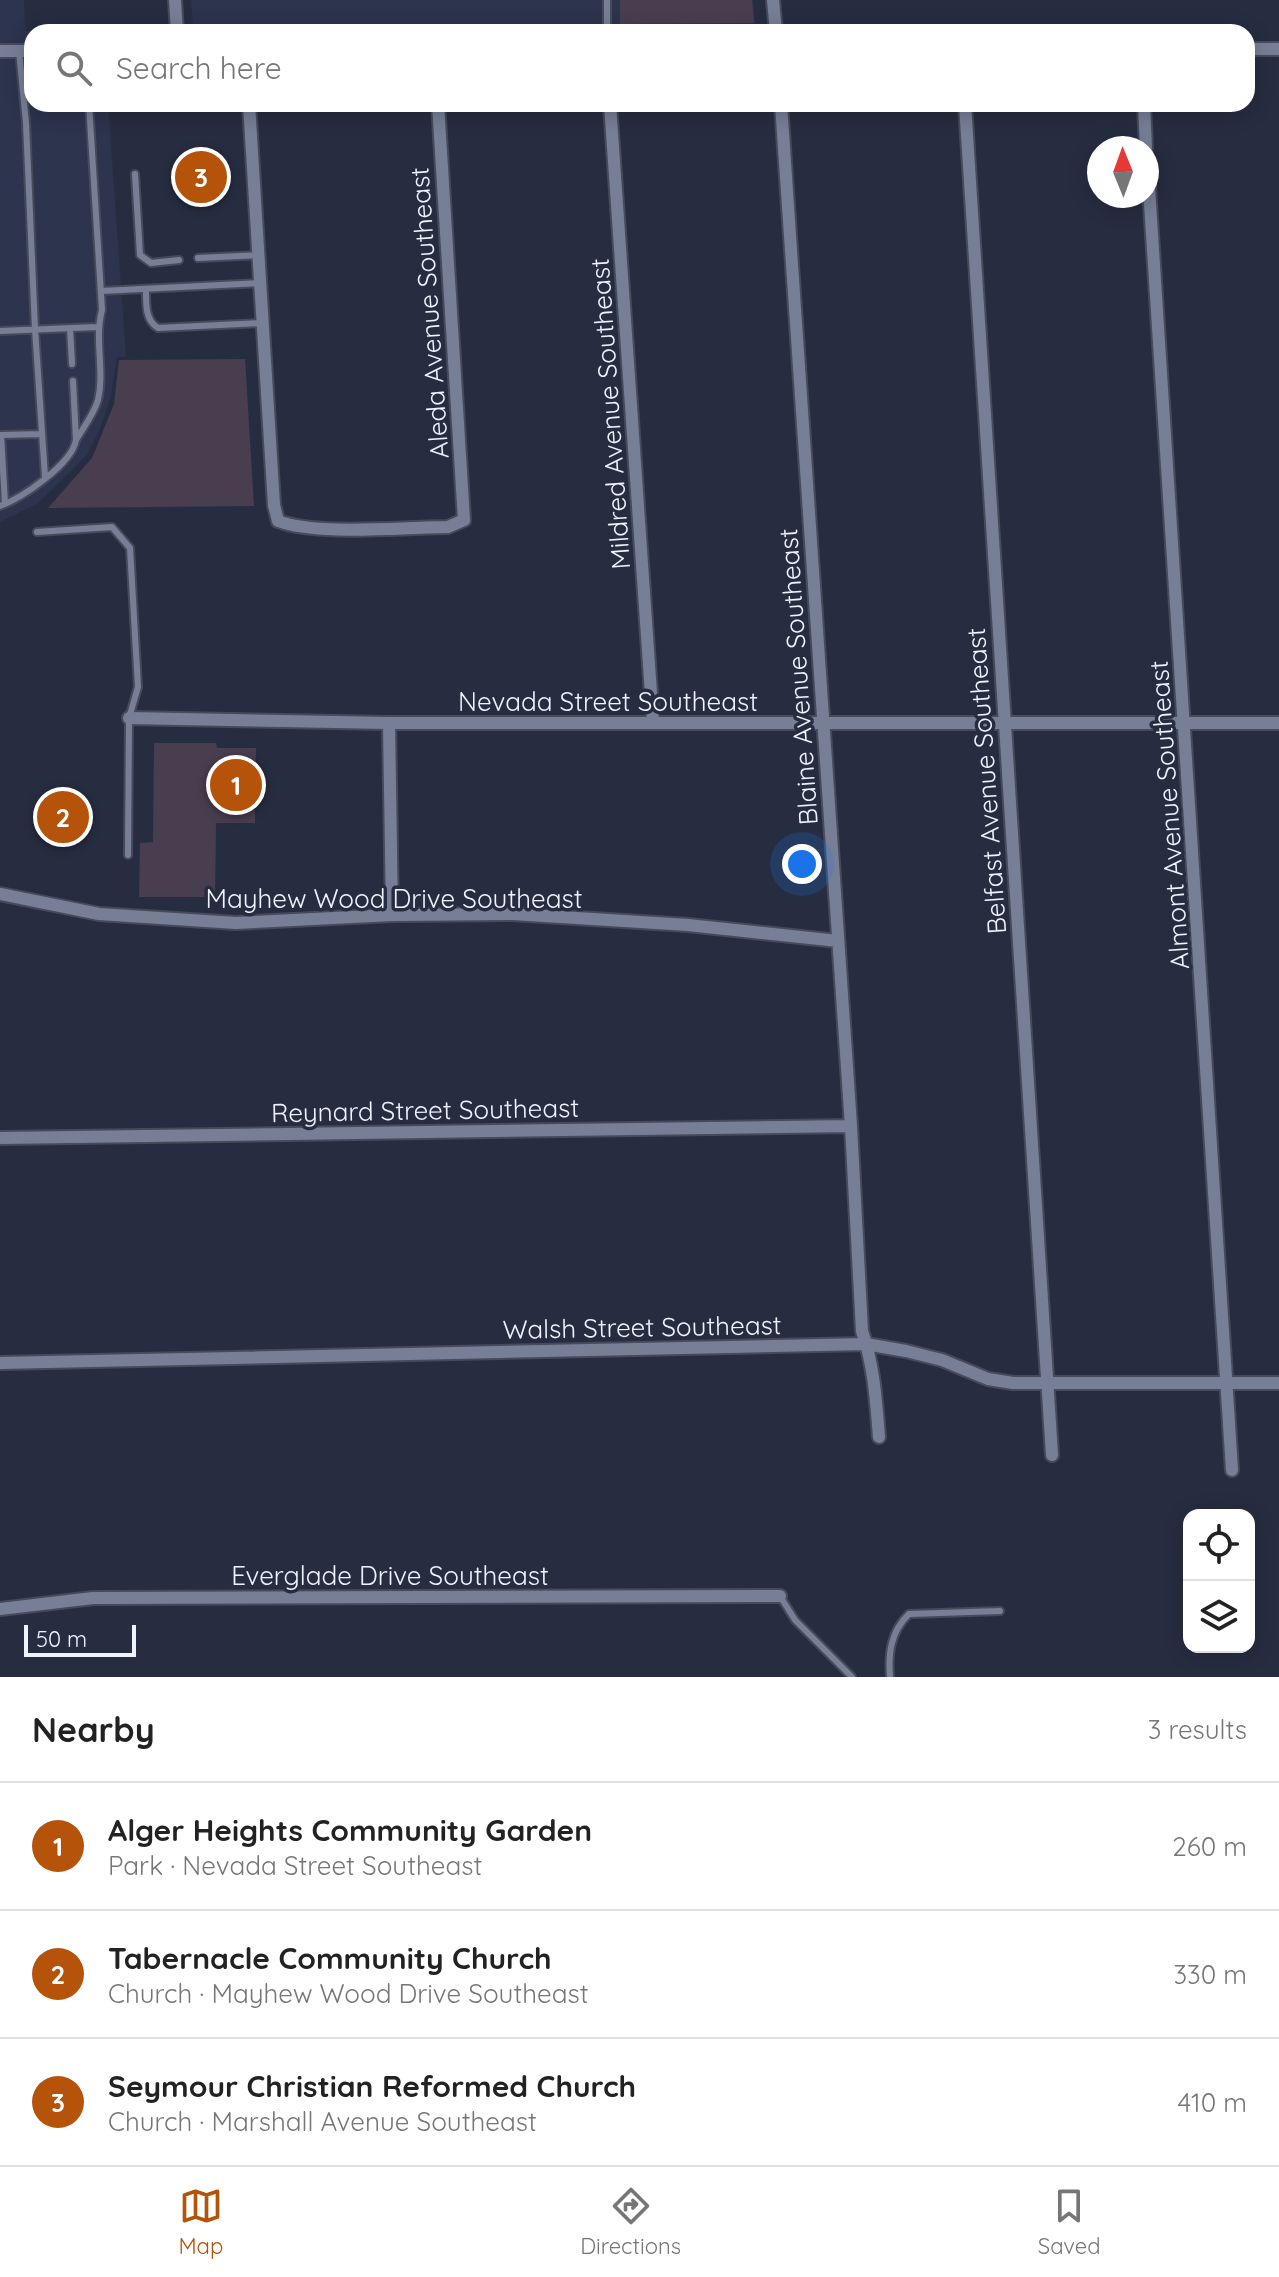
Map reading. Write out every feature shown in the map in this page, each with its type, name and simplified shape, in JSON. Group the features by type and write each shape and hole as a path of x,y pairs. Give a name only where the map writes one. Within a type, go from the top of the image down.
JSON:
{"street":[{"path":"175,0 176,24"},
{"path":"773,0 775,24"},
{"path":"1255,49 1279,49"},
{"path":"0,51 24,51"},
{"path":"250,112 263,323"},
{"name":"Aleda Avenue Southeast","path":"263,323 274,505 278,521 293,526 320,528 448,527 464,520 438,112"},
{"name":"Mildred Avenue Southeast","path":"611,112 653,722"},
{"name":"Blaine Avenue Southeast","path":"782,112 851,1126 862,1331 875,1388 879,1437"},
{"name":"Belfast Avenue Southeast","path":"966,112 1052,1455"},
{"path":"1144,112 1145,136"},
{"name":"Almont Avenue Southeast","path":"1150,208 1232,1470"},
{"name":"Nevada Street Southeast","path":"129,718 389,723 1279,723"},
{"path":"389,723 392,915"},
{"name":"Mayhew Wood Drive Southeast","path":"0,894 99,914 236,923 392,915 513,914 688,925 838,941"},
{"name":"Reynard Street Southeast","path":"0,1138 851,1126"},
{"name":"Walsh Street Southeast","path":"0,1363 866,1344 942,1360 988,1379 1048,1383 1279,1383"},
{"name":"Everglade Drive Southeast","path":"0,1609 93,1598 780,1596"}],"lane":[{"path":"607,0 607,24"},
{"path":"26,112 45,477"},
{"path":"76,440 97,404 101,384 97,327 102,310 90,112"},
{"path":"135,174 140,255 151,263 179,260"},
{"path":"198,258 259,255"},
{"path":"101,291 260,283"},
{"path":"146,289 147,314 158,328 263,323"},
{"path":"0,331 97,327"},
{"path":"70,328 72,364"},
{"path":"2,505 45,477 75,447 73,381"},
{"path":"2,505 1,435 41,434"},
{"path":"37,532 112,527 130,548 138,687 129,718 128,855"},
{"path":"780,1596 795,1620 852,1677"},
{"path":"890,1677 891,1643 897,1625 909,1614 1000,1611"}],"shaded area":[{"path":"0,0 24,0 24,112 109,112 126,357 117,357 110,400 87,455 37,504 0,522"},
{"path":"191,0 753,0 755,24 193,24"},
{"path":"620,0 752,0 754,23 620,24"},
{"path":"245,359 254,506 48,508 92,458 114,404 119,360"},
{"path":"154,743 216,743 217,748 256,748 255,823 216,823 215,897 139,897 140,843 153,842"}],"place":[{"name":"Seymour Christian Reformed Church","path":"201,177"},
{"name":"Alger Heights Community Garden","path":"236,785"},
{"name":"Tabernacle Community Church","path":"63,817"}]}
